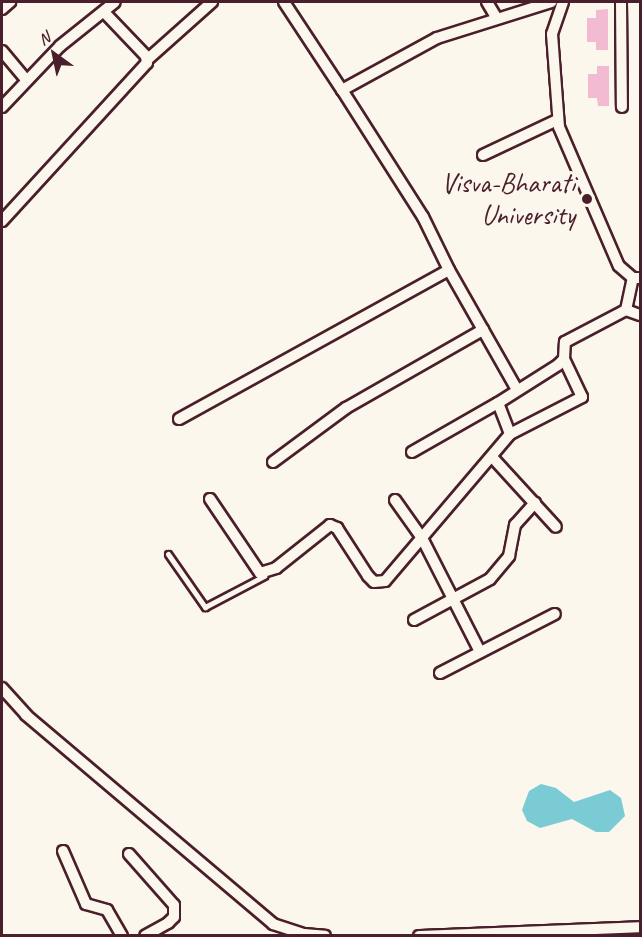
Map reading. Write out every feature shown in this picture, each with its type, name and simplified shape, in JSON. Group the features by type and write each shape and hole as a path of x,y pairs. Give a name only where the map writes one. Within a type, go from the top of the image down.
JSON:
{"street":[{"path":"2,9 10,2"},
{"path":"2,107 60,46 115,2"},
{"path":"2,221 148,59 212,2"},
{"path":"284,2 423,217 449,270 516,388"},
{"path":"487,2 496,18"},
{"path":"342,90 436,38 551,2"},
{"path":"210,499 256,569 268,573 330,525 337,528 368,576 380,583 395,573 451,500 492,458 510,434 582,397 564,358 565,342 626,310 637,278 619,266 557,120 552,34 563,2"},
{"path":"621,2 622,107"},
{"path":"104,12 148,59"},
{"path":"2,51 26,80"},
{"path":"483,155 557,120"},
{"path":"179,419 449,270"},
{"path":"626,310 640,315"},
{"path":"273,462 346,408 483,330"},
{"path":"412,452 498,403 516,388 564,358"},
{"path":"498,403 510,434"},
{"path":"492,458 556,527"},
{"path":"395,500 422,538 480,652"},
{"path":"414,620 453,600 497,571 508,556 515,525 535,503"},
{"path":"440,673 555,614"},
{"path":"2,688 26,715 273,924 304,934 325,936"},
{"path":"63,851 86,904 107,909 122,936"},
{"path":"129,854 174,904 174,917 145,936"},
{"path":"419,936 640,927"}],"lane":[{"path":"168,554 205,607 268,573"}],"water":[{"path":"541,784 556,788 574,802 610,790 621,798 625,816 609,832 596,832 572,819 540,828 527,821 522,810 529,791"}],"building":[{"path":"608,9 608,50 596,50 596,42 587,42 587,18 596,18 596,10"},
{"path":"597,66 609,66 609,106 598,106 597,98 588,98 588,74 597,74"}],"place":[{"name":"Visva-Bharati University","path":"587,199"}]}
